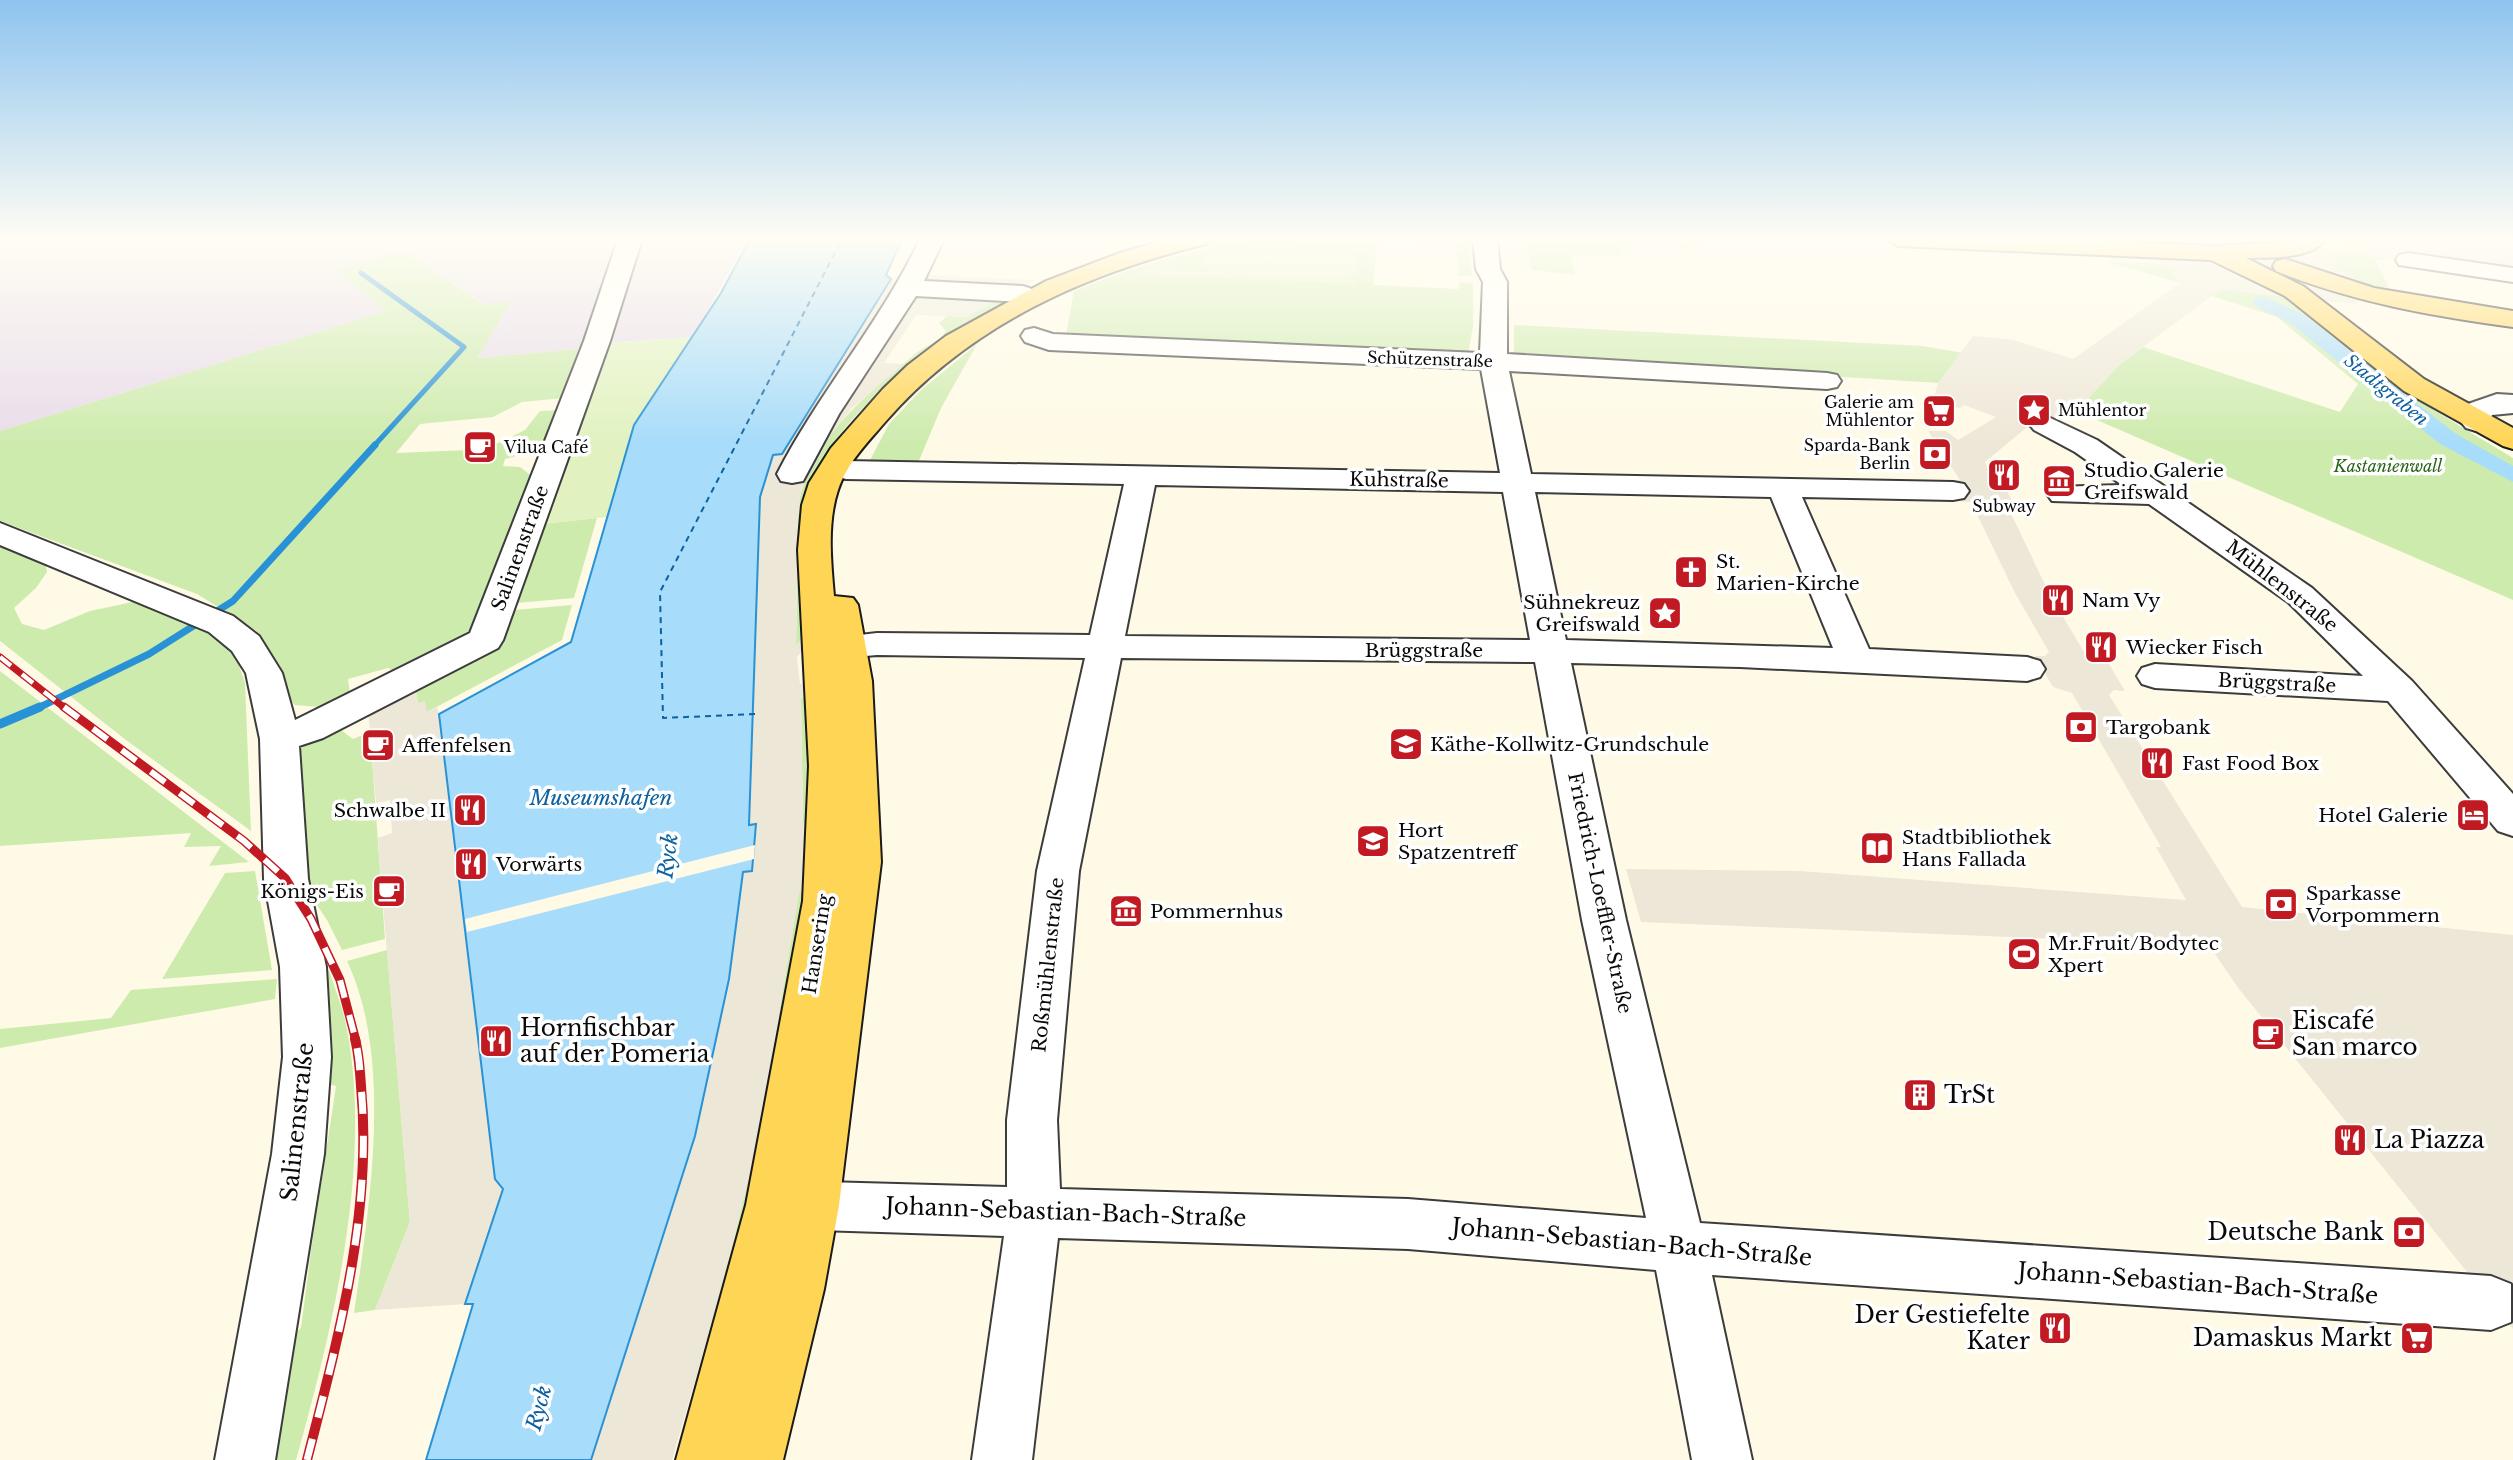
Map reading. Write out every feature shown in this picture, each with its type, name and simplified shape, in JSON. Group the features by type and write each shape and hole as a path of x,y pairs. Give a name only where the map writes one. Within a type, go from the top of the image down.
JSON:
{"main road":[{"name":"Hansering","path":"706,1460 793,1205 860,862 852,681 817,610 818,506 827,476 844,450 892,395 925,365 1014,307"},
{"path":"2315,307 2414,384 2476,422 2513,440"},
{"path":"2424,307 2513,319"},
{"name":"Hansering","path":"835,648 841,600 837,516 846,470 863,430"},
{"name":"Hansering","path":"753,1460 796,1289 793,1205"}],"street":[{"name":"Salinenstraße","path":"279,739 321,723 485,640 607,307"},
{"path":"792,474 819,423 894,307"},
{"name":"Friedrich-Loeffler-Straße","path":"1495,307 1493,362 1516,481 1604,920 1678,1246 1722,1460"},
{"name":"Schützenstraße","path":"1034,336 1049,342 1493,362 1827,381"},
{"path":"2476,422 2478,410 2486,405 2513,404"},
{"name":"Mühlenstraße","path":"2044,424 2087,446 2300,595 2399,690 2513,821"},
{"name":"Kuhstraße","path":"846,470 1953,491"},
{"name":"Roßmühlenstraße","path":"1002,1460 1034,1211 1032,1120 1058,871 1140,476"},
{"path":"1782,486 1856,658"},
{"path":"2063,494 2159,495"},
{"name":"Salinenstraße","path":"0,533 207,618 246,644 264,673 279,739 286,879 303,967 307,1057 299,1154 245,1460"},
{"name":"Brüggstraße","path":"835,648 1552,652 1856,658 2027,669"},
{"name":"Brüggstraße","path":"2155,676 2399,690"},
{"name":"Johann-Sebastian-Bach-Straße","path":"793,1205 1408,1224 1678,1246 2491,1303"}],"shaded area":[{"path":"0,307 387,307 386,311 0,431"},
{"path":"483,307 710,307 693,337 603,343 578,349 476,358"},
{"path":"873,307 985,307 966,317 916,315 884,363 903,364 851,409 832,433 802,487 799,504 805,504 804,514 798,515 796,645 803,637 804,649 797,657 800,684 809,683 809,697 801,699 803,823 811,823 807,892 799,893 759,1135 726,1273 736,1274 727,1306 717,1306 672,1460 591,1460 695,1136 729,979 743,871 752,870 756,825 749,826 760,497 773,454 782,454"},
{"path":"2146,307 2197,307 2120,364 2072,415 2026,428 1985,462 1994,480 2003,483 2013,503 2006,503 2049,593 2084,652 2105,657 2125,691 2114,690 2109,695 2242,907 2513,935 2513,1329 2239,989 2206,941 2142,939 2143,943 2123,942 2121,938 2080,937 2081,940 1641,922 1626,869 1800,871 2186,900 2156,847 2161,847 2072,693 2053,687 2035,656 2045,656 2049,652 2015,593 1971,502 1958,501 1948,480 1960,480 1928,431 1946,431 1958,440 1996,417 1964,405 1960,408 1932,403 1938,383 1973,336 2014,340 2073,359"},
{"path":"415,687 418,703 425,701 427,712 437,707 439,714 495,1179 503,1189 465,1304 375,1310 410,1222 383,905 397,900 396,879 381,882 378,838 392,833 390,800 376,803 372,762 386,758 384,728 370,732 368,711"}],"green space":[{"path":"381,307 508,307 477,358 578,349 564,398 522,402 493,417 420,424 396,453 469,450 496,444 525,430 540,411 561,410 552,432 542,445 505,459 503,466 520,467 536,479 471,637 394,672 388,668 348,679 350,694 344,701 318,707 295,705 286,697 257,631 197,594 0,521 0,431 386,311"},
{"path":"983,307 999,307 923,357 860,411 834,441 816,473 805,504 799,504 805,480 815,458 844,419 916,353 943,335 946,331 939,323 947,316 966,317"},
{"path":"1071,307 1473,307 1468,355 1066,336"},
{"name":"Kastanienwall","path":"2246,307 2300,307 2435,411 2513,458 2513,600 2076,411 2120,364 2143,347 2340,412 2358,384 2277,317"},
{"path":"1514,325 1923,346 1963,353 1938,383 1514,356"},
{"path":"693,337 633,425 607,517 542,524 603,343"},
{"path":"977,344 941,408 918,463 869,462 889,424 921,390"},
{"path":"798,514 804,514 803,637 796,646"},
{"path":"597,518 574,598 516,603 542,524"},
{"path":"0,538 44,557 47,572 36,588 14,608 22,624 44,630 90,611 142,600 212,631 233,648 245,683 251,831 126,740 0,641"},
{"path":"572,605 562,640 427,712 418,703 415,687 502,639 514,610"},
{"path":"0,671 249,862 209,866 221,846 184,847 191,833 0,846"},
{"path":"809,697 811,823 803,824 801,698"},
{"path":"337,727 353,739 370,732 385,939 342,950 327,920 300,880 294,756 304,746"},
{"path":"255,871 272,970 162,979 225,873"},
{"path":"799,892 807,892 736,1274 725,1274 759,1135"},
{"path":"387,950 410,1222 375,1310 354,1313 371,1182 374,1089 370,1043 361,1001 347,961"},
{"path":"329,970 345,1020 353,1073 355,1128 346,1242 336,1299 296,1460 266,1460 284,1343 301,1328 316,1213 305,1209 307,1198 321,1186 336,1086 323,1083 320,973"},
{"path":"277,979 275,999 0,1048 0,1029 111,1018 131,990"}],"water":[{"name":"Museumshafen","path":"712,307 873,307 782,454 773,455 760,497 749,825 756,824 752,871 743,872 729,979 695,1136 591,1460 426,1460 473,1304 465,1304 503,1189 495,1179 439,714 571,642 634,425"}],"pier":[{"path":"755,845 754,859 467,932 465,919"}],"waterway":[{"path":"373,447 464,347 409,307"},
{"name":"Stadtgraben","path":"2273,307 2297,319 2448,439 2513,475"},
{"path":"36,709 149,654 233,601 375,445"},
{"path":"0,724 40,707"}],"ferry route":[{"path":"755,714 663,718 660,592 807,307"}],"railway":[{"path":"0,657 66,709"},
{"path":"64,707 244,841 285,878 311,919 340,980 356,1041"},
{"path":"307,1460 341,1322 357,1228 363,1133 360,1068 355,1039"}],"place":[{"name":"Mühlentor","path":"2034,410"},
{"name":"Galerie am Mühlentor","path":"1939,411"},
{"name":"Vilua Café","path":"480,447"},
{"name":"Sparda-Bank Berlin","path":"1935,454"},
{"name":"Subway","path":"2004,475"},
{"name":"Studio Galerie Greifswald","path":"2059,481"},
{"name":"St. Marien-Kirche","path":"1691,572"},
{"name":"Nam Vy","path":"2058,600"},
{"name":"Sühnekreuz Greifswald","path":"1665,613"},
{"name":"Wiecker Fisch","path":"2101,647"},
{"name":"Targobank","path":"2081,727"},
{"name":"Käthe-Kollwitz-Grundschule","path":"1406,744"},
{"name":"Affenfelsen","path":"378,745"},
{"name":"Fast Food Box","path":"2157,763"},
{"name":"Schwalbe II","path":"470,810"},
{"name":"Hotel Galerie","path":"2473,815"},
{"name":"Hort Spatzentreff","path":"1373,841"},
{"name":"Stadtbibliothek Hans Fallada","path":"1877,848"},
{"name":"Vorwärts","path":"471,864"},
{"name":"Königs-Eis","path":"389,891"},
{"name":"Sparkasse Vorpommern","path":"2281,904"},
{"name":"Pommernhus","path":"1126,911"},
{"name":"Mr.Fruit/Bodytec Xpert","path":"2024,954"},
{"name":"Eiscafé San marco","path":"2268,1034"},
{"name":"Hornfischbar auf der Pomeria","path":"496,1041"},
{"name":"TrSt","path":"1920,1095"},
{"name":"La Piazza","path":"2350,1140"},
{"name":"Deutsche Bank","path":"2409,1232"},
{"name":"Der Gestiefelte Kater","path":"2055,1328"},
{"name":"Damaskus Markt","path":"2417,1338"}],"water label":[{"name":"Ryck","path":"668,856"},
{"name":"Ryck","path":"539,1408"}]}
